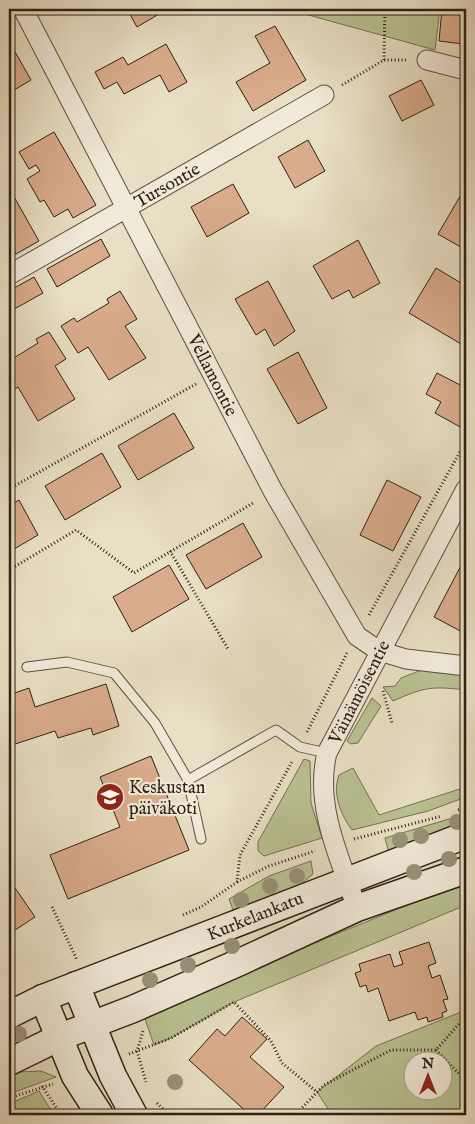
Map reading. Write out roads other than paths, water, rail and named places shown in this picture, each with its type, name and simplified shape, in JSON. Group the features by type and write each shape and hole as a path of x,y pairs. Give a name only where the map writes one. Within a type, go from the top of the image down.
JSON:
{"street":[{"name":"Vellamontie","path":"23,9 273,491 357,636 379,651 406,659 466,666"},
{"path":"427,60 466,70"},
{"name":"Tursontie","path":"9,275 324,95"},
{"name":"Väinämöisentie","path":"357,908 323,796 324,767 327,753 379,651 466,490"},
{"name":"Kurkelankatu","path":"9,1015 43,998 75,971 347,880 466,835"},
{"name":"Kurkelankatu","path":"9,1062 60,1037 133,1009 357,908 466,870"},
{"path":"75,971 92,1024 113,1076 134,1115"},
{"path":"43,998 75,1076 100,1115"}],"lane":[{"path":"27,667 67,662 114,673 156,723 188,780 201,839"},
{"path":"188,780 276,730 300,747 327,753"}],"place":[{"name":"Keskustan päiväkoti","path":"110,797"}]}
